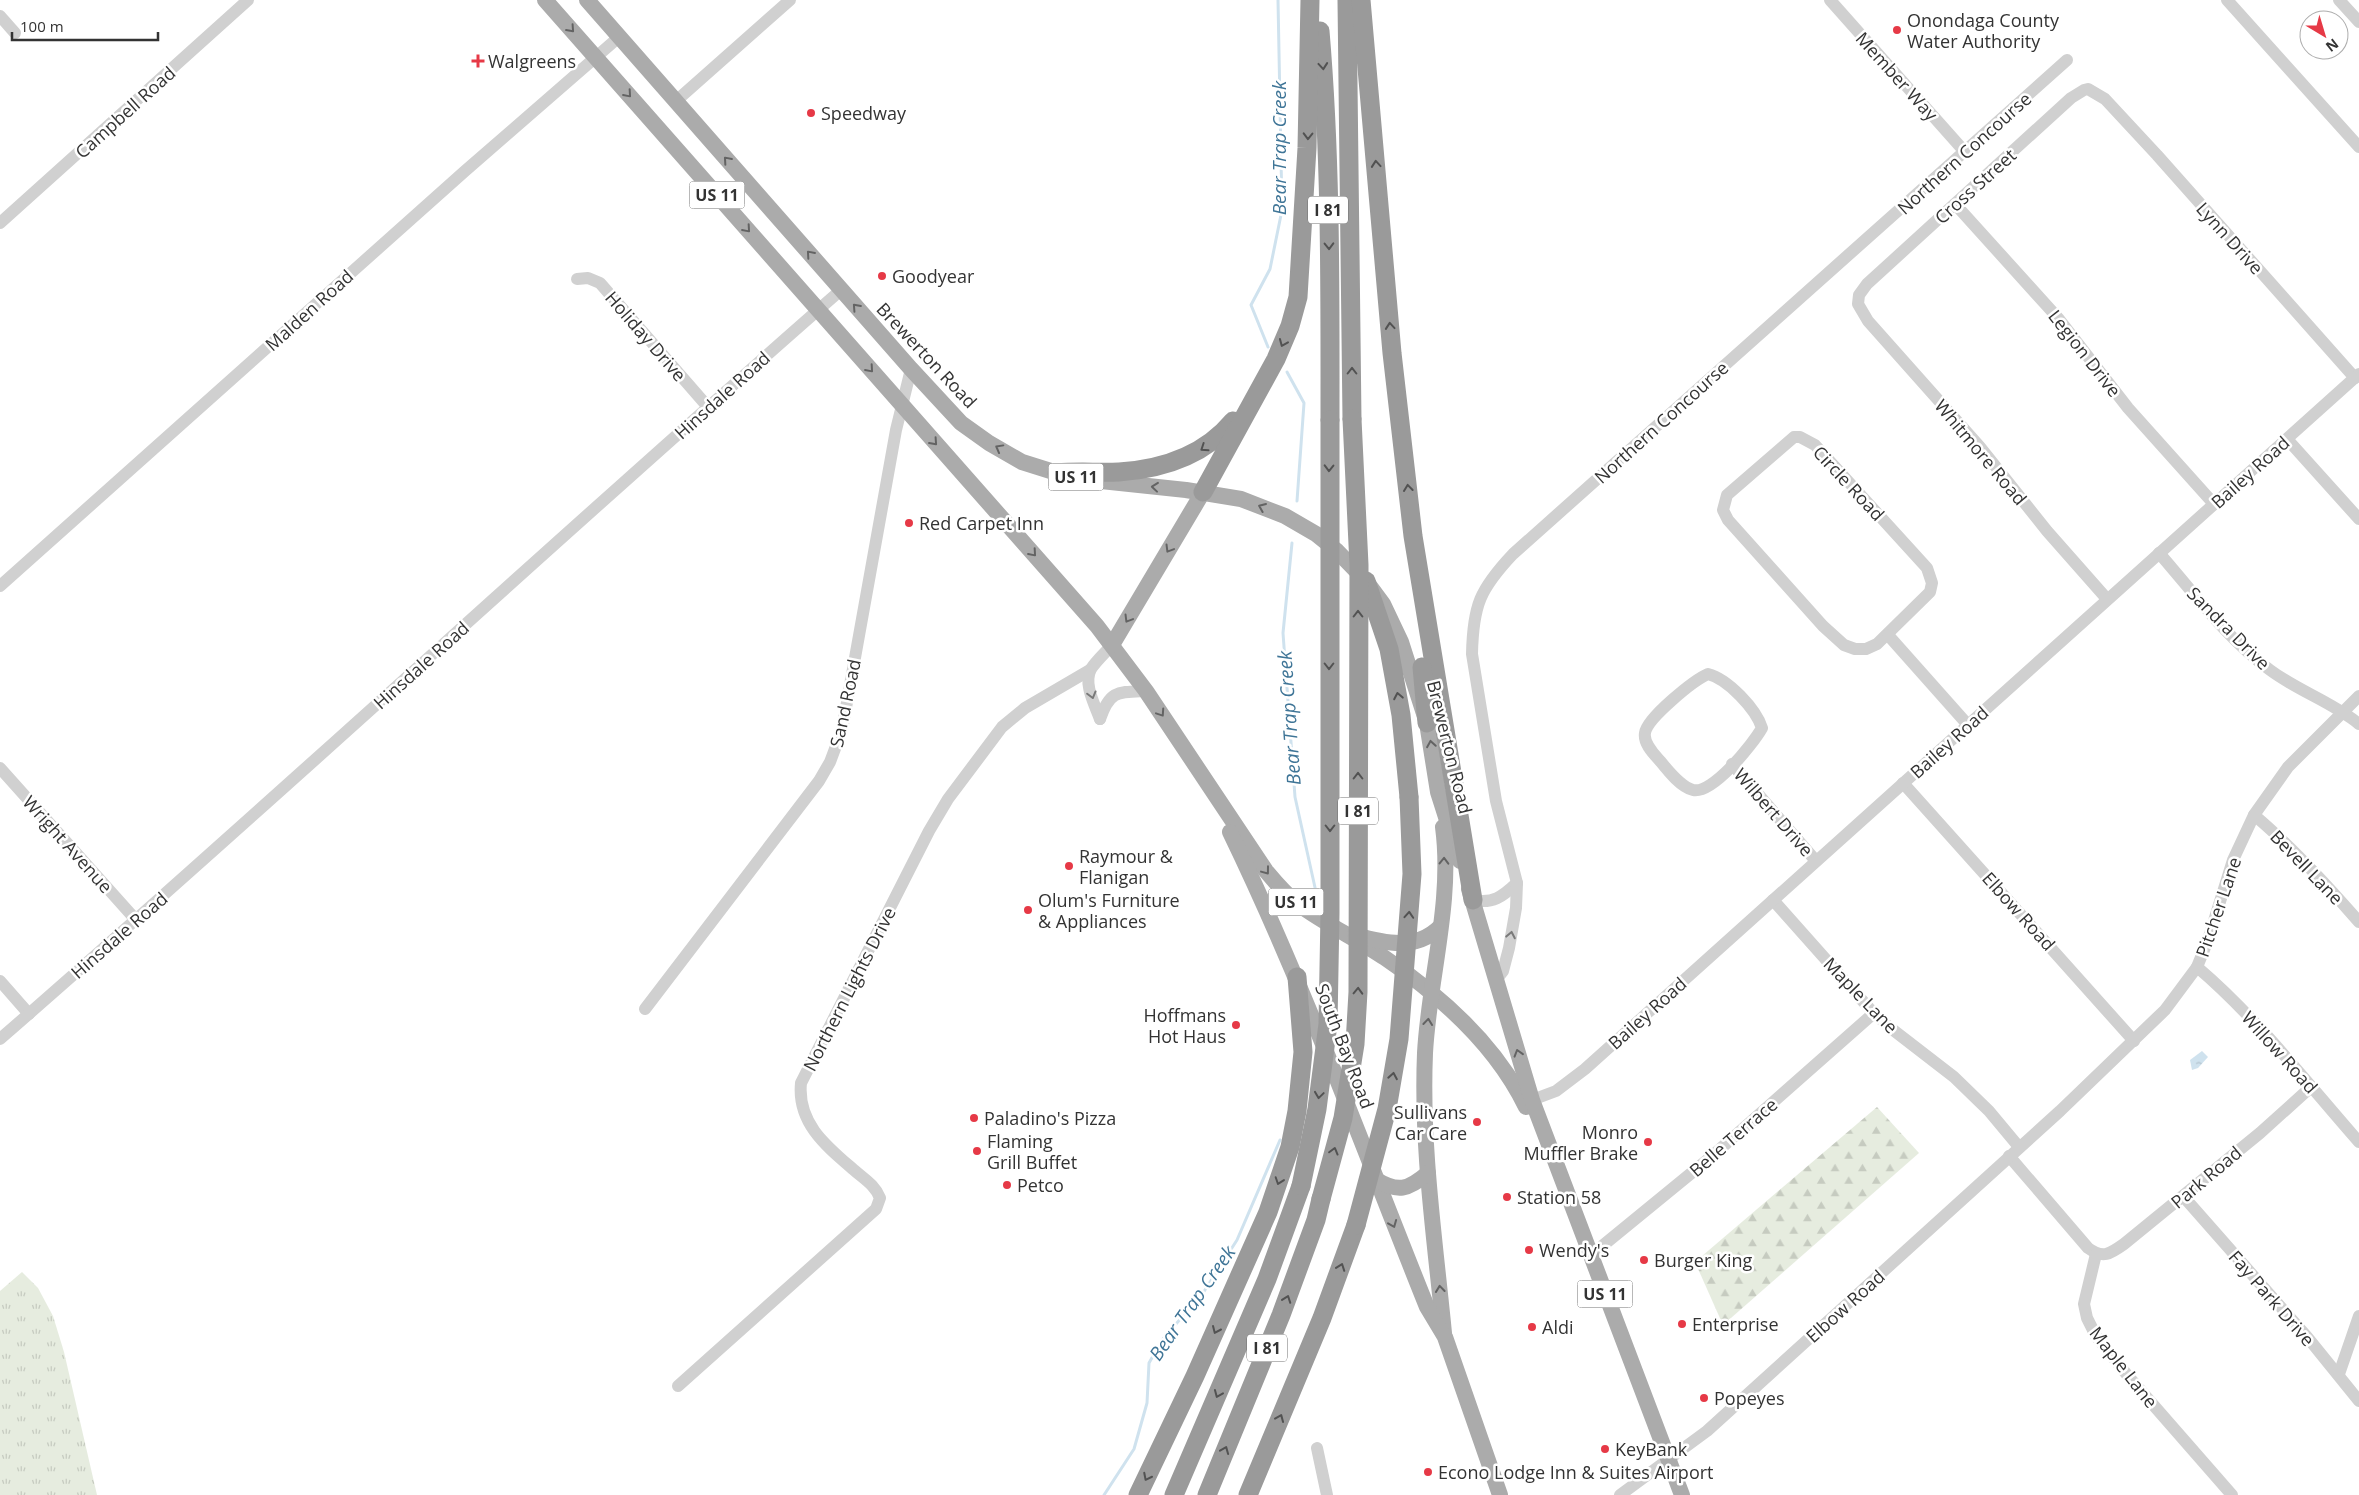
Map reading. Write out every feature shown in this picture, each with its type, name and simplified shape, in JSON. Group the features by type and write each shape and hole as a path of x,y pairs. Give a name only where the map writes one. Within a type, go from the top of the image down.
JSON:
{"highway":[{"path":"1203,492 1276,359 1290,326 1298,297 1308,148 1310,0"},
{"name":"I 81","path":"1174,1495 1267,1280 1301,1186 1317,1110 1328,1024 1330,913 1330,290 1325,91 1317,0"},
{"name":"I 81","path":"1207,1495 1281,1315 1316,1220 1343,1118 1355,1044 1358,992 1359,565 1352,419 1347,0"},
{"path":"1361,0 1392,353 1414,536 1472,900"},
{"path":"1057,473 1119,472 1153,468 1198,452 1221,436 1260,387"},
{"path":"1414,536 1427,723"},
{"path":"1248,1495 1322,1318 1356,1225 1387,1109 1399,1039 1412,874 1410,797 1401,715 1389,649 1366,581"},
{"path":"1138,1495 1195,1376 1268,1212 1290,1147 1297,1110 1303,1052 1297,978"},
{"path":"1162,1495 1203,1429"}],"main road":[{"name":"Brewerton Road","path":"545,0 902,406 1006,521 1112,645 1146,691 1266,871 1284,892 1298,904 1384,957 1431,992 1482,1042 1517,1089 1560,1178"},
{"name":"Brewerton Road","path":"587,0 911,369 953,415 981,437 1022,462 1057,473 1101,481 1203,492 1241,499 1285,516 1316,534 1336,551 1366,581 1383,604 1401,642 1427,723 1438,792 1532,1100 1560,1178 1682,1495"},
{"path":"1112,645 1203,492"},
{"name":"South Bay Road","path":"1201,772 1266,906 1297,978 1427,1307 1445,1337 1500,1495"},
{"name":"South Bay Road","path":"1438,792 1444,838 1444,894 1431,992 1425,1061 1428,1173 1445,1337"},
{"path":"1343,932 1395,944 1413,942 1431,935 1440,927"},
{"path":"1517,1089 1532,1100"},
{"path":"1375,1179 1388,1187 1399,1189 1412,1186 1428,1173"}],"street":[{"name":"Campbell Road","path":"0,223 248,0"},
{"path":"676,101 790,0"},
{"name":"Member Way","path":"1830,0 1965,152"},
{"path":"2227,0 2359,147"},
{"path":"2339,0 2359,22"},
{"path":"0,16 16,33"},
{"name":"Malden Road","path":"0,586 465,171 619,37"},
{"name":"Northern Concourse","path":"1496,980 1503,972 1509,948 1516,908 1517,883 1496,799 1472,654 1473,631 1479,601 1492,576 1513,554 2067,60"},
{"name":"Cross Street","path":"1858,304 1860,295 1867,284 2071,98 2084,90 2088,90 2105,99"},
{"name":"Lynn Drive","path":"2105,99 2357,376"},
{"name":"Legion Drive","path":"1955,204 2053,311 2128,408 2214,504"},
{"name":"Holiday Drive","path":"577,279 588,278 600,283 708,407"},
{"name":"Hinsdale Road","path":"0,1039 216,851 708,407 841,290"},
{"name":"Whitmore Road","path":"1858,304 1868,321 1980,447 2047,531 2107,599"},
{"name":"Sand Road","path":"645,1009 819,781 830,762 842,730 902,406 911,369"},
{"name":"Bailey Road","path":"1532,1100 1556,1091 1585,1069 2357,376"},
{"name":"Circle Road","path":"1794,437 1800,437 1815,445 1927,568 1932,583 1930,592 1888,635 1877,644 1866,649 1844,646 1822,626 1728,520 1723,510 1727,495 1794,437"},
{"path":"2287,439 2359,519"},
{"name":"Sandra Drive","path":"2159,553 2251,654 2270,670 2302,691 2359,724"},
{"path":"1888,635 1968,724"},
{"path":"1112,645 1090,670 1091,696 1100,719 1106,702 1115,694 1146,691"},
{"name":"Northern Lights Drive","path":"678,1386 876,1209 880,1198 872,1185 836,1154 806,1119 801,1107 801,1083 928,831 948,799 1002,727 1026,708 1090,670"},
{"name":"Wilbert Drive","path":"1708,674 1718,676 1740,697 1759,720 1762,728 1756,739 1732,764 1706,789 1692,790 1682,784 1646,744 1645,733 1652,720 1698,678 1708,674"},
{"name":"Pitcher Lane","path":"2019,1147 2165,1010 2197,966 2208,940 2233,860 2254,815 2288,767 2359,696"},
{"name":"Wilbert Drive","path":"1732,764 1816,861"},
{"name":"Wright Avenue","path":"0,768 136,920"},
{"name":"Elbow Road","path":"1903,783 2134,1040"},
{"name":"Bevell Lane","path":"2254,815 2273,831 2359,922"},
{"path":"1472,900 1492,902 1517,883"},
{"name":"Maple Lane","path":"1773,900 1874,1013 1954,1077 1989,1112 2019,1147"},
{"name":"Willow Road","path":"2197,966 2230,998 2359,1142"},
{"path":"0,981 29,1014"},
{"name":"Belle Terrace","path":"1590,1256 1605,1246 1711,1157 1874,1013"},
{"name":"Park Road","path":"2096,1254 2109,1254 2124,1244 2311,1087"},
{"name":"Elbow Road","path":"1620,1495 1669,1460 1720,1418 2019,1147"},
{"path":"2009,1156 2088,1248 2096,1254"},
{"name":"Fay Park Drive","path":"2183,1196 2339,1374 2359,1401"},
{"name":"Maple Lane","path":"2096,1254 2084,1304 2087,1318 2096,1336 2128,1376 2232,1495"},
{"path":"2339,1374 2359,1316"},
{"path":"1318,1448 1327,1495"}],"green space":[{"path":"1877,1107 1919,1153 1723,1325 1695,1262"},
{"path":"22,1272 38,1288 53,1316 64,1352 97,1495 0,1495 0,1291"}],"water":[{"path":"2202,1051 2208,1057 2198,1068 2192,1070 2190,1060"}],"waterway":[{"name":"Bear Trap Creek","path":"1268,347 1251,305 1270,269 1282,210 1278,0"},
{"name":"Bear Trap Creek","path":"1287,372 1304,403 1297,501"},
{"name":"Bear Trap Creek","path":"1292,543 1283,633 1295,797 1316,892"},
{"name":"Bear Trap Creek","path":"1104,1495 1134,1449 1147,1403 1149,1363 1162,1340 1203,1293 1237,1240 1280,1140"}],"place":[{"name":"Onondaga County Water Authority","path":"1897,30"},
{"name":"Walgreens","path":"478,61"},
{"name":"Speedway","path":"811,113"},
{"name":"Goodyear","path":"882,276"},
{"name":"Red Carpet Inn","path":"909,523"},
{"name":"Raymour & Flanigan","path":"1069,866"},
{"name":"Olum's Furniture & Appliances","path":"1028,910"},
{"name":"Hoffmans Hot Haus","path":"1236,1025"},
{"name":"Paladino's Pizza","path":"974,1118"},
{"name":"Sullivans Car Care","path":"1477,1122"},
{"name":"Monro Muffler Brake","path":"1648,1142"},
{"name":"Flaming Grill Buffet","path":"977,1151"},
{"name":"Petco","path":"1007,1185"},
{"name":"Station 58","path":"1507,1197"},
{"name":"Wendy's","path":"1529,1250"},
{"name":"Burger King","path":"1644,1260"},
{"name":"Enterprise","path":"1682,1324"},
{"name":"Aldi","path":"1532,1327"},
{"name":"Popeyes","path":"1704,1398"},
{"name":"KeyBank","path":"1605,1449"},
{"name":"Econo Lodge Inn & Suites Airport","path":"1428,1472"}]}
